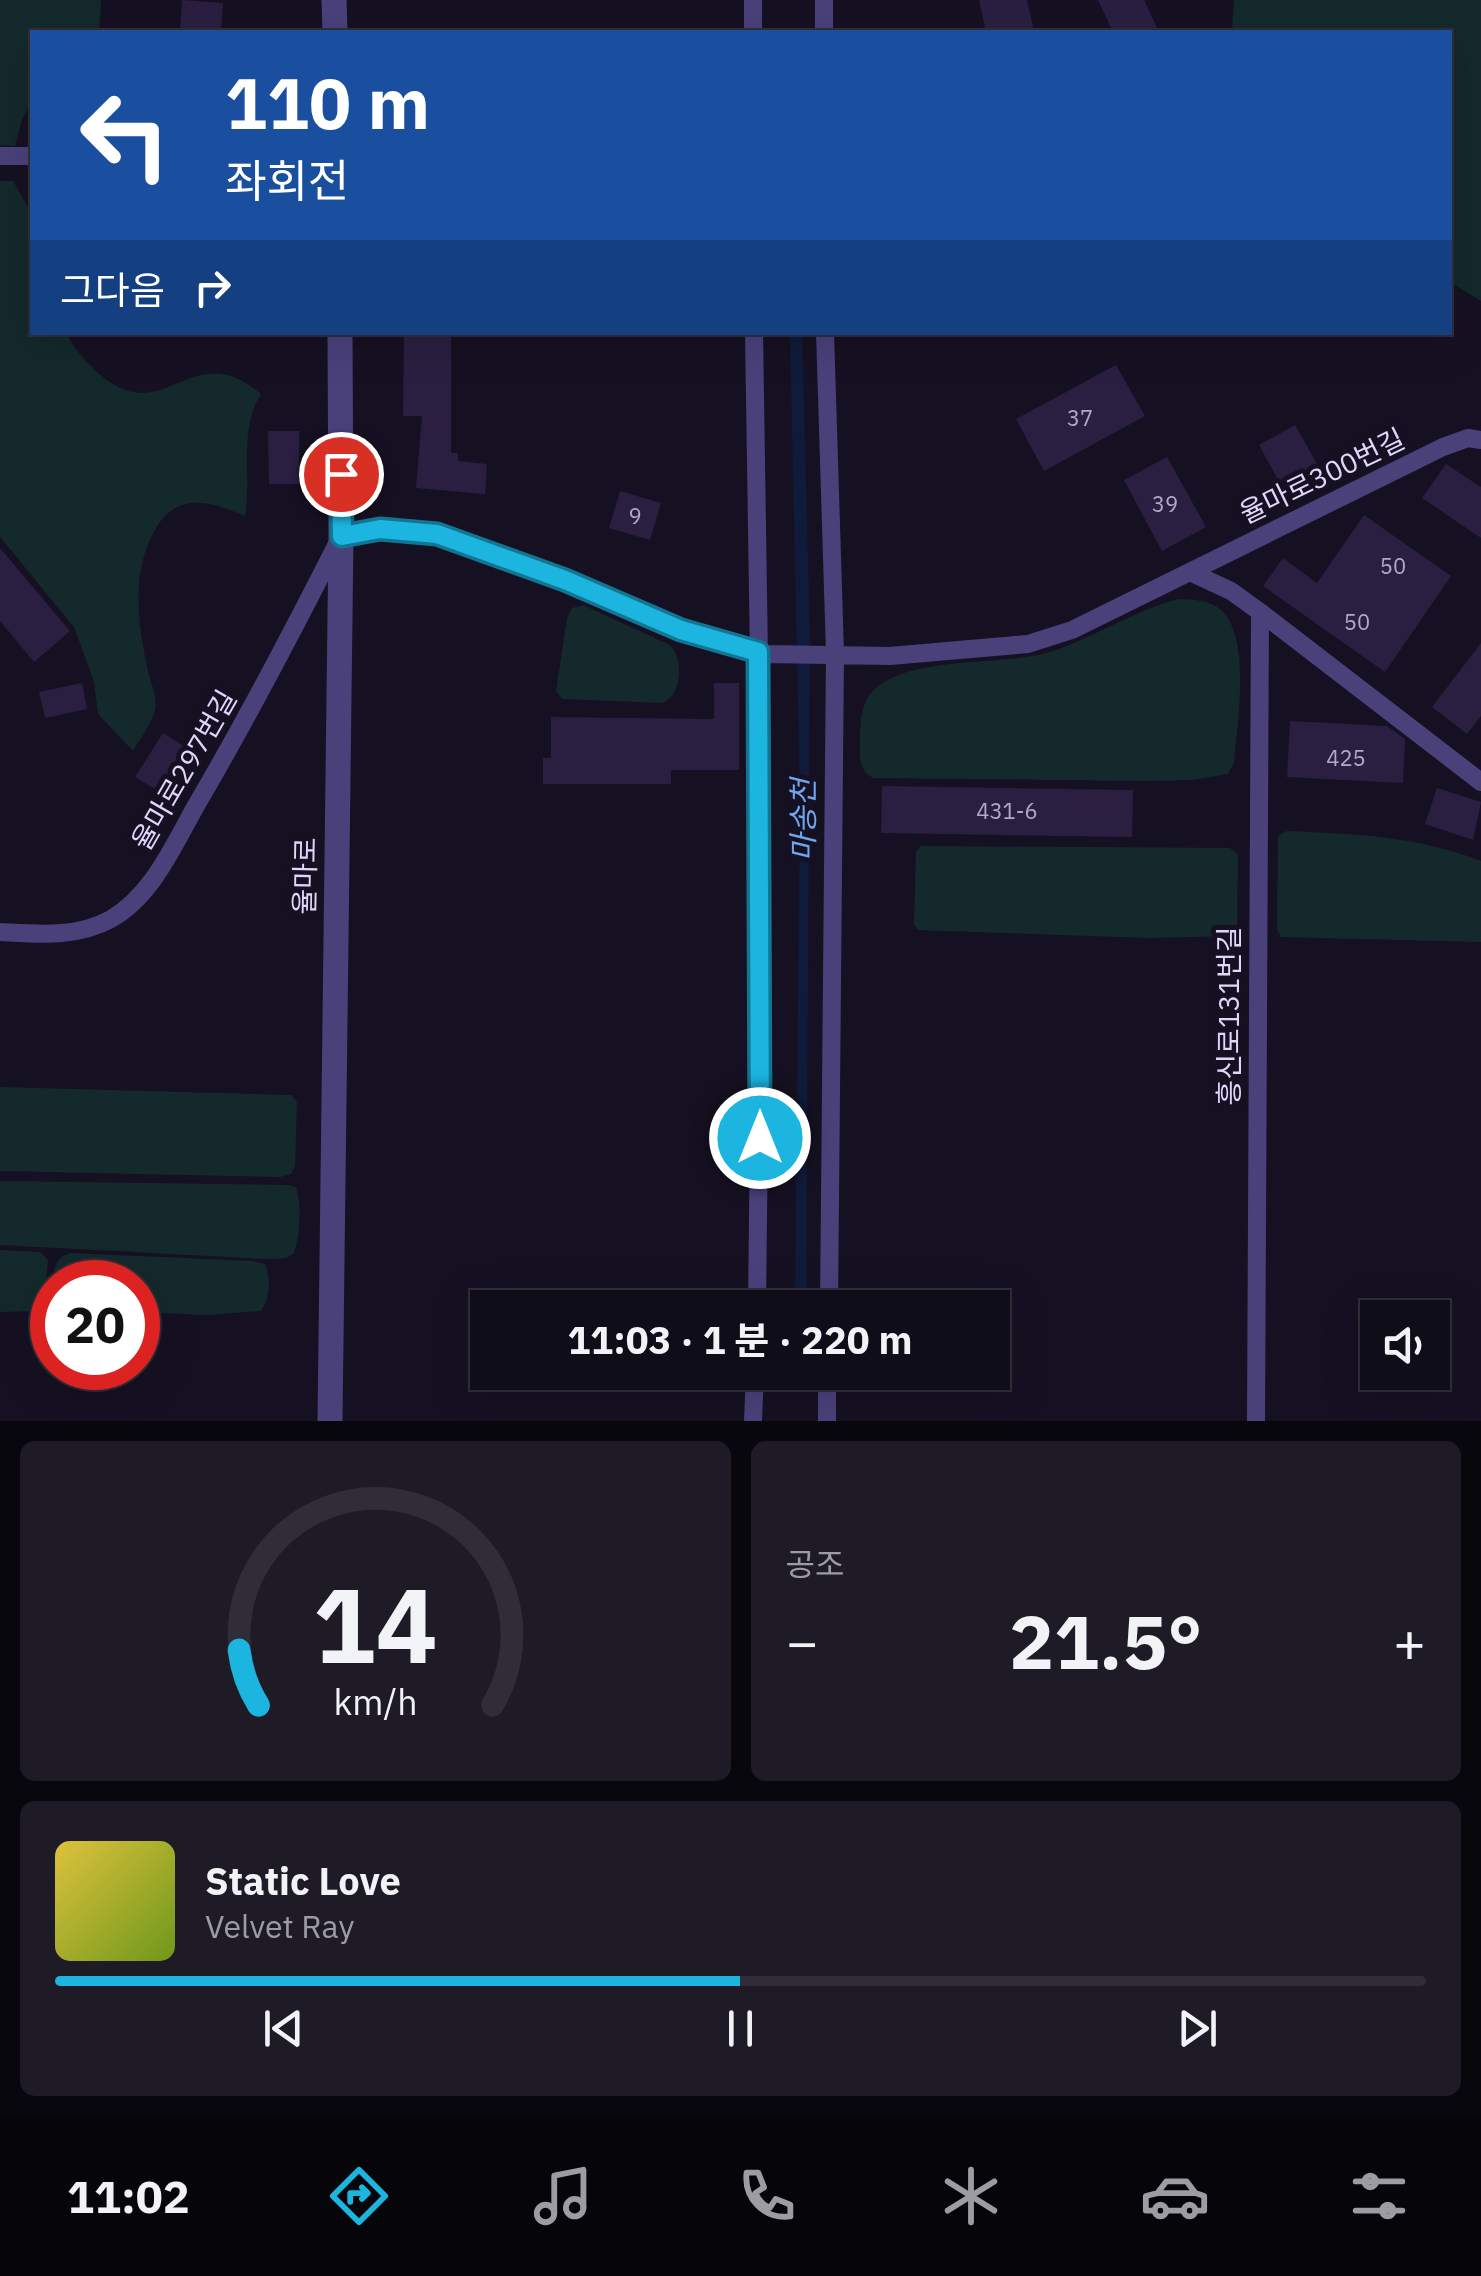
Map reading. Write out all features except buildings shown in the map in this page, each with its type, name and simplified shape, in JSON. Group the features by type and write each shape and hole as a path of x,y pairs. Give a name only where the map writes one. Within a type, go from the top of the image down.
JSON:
{"street":[{"path":"334,0 335,30"},
{"name":"율마로","path":"330,1421 342,536 340,335"}],"lane":[{"path":"753,0 753,30"},
{"path":"824,0 824,30"},
{"path":"0,156 30,156"},
{"path":"754,335 763,653 757,1290"},
{"path":"825,335 835,654 828,1290"},
{"name":"율마로300번길","path":"342,536 380,529 437,534 565,580 681,630 763,653 890,656 1028,644 1072,630 1444,447 1468,438 1481,440"},
{"name":"율마로297번길","path":"0,932 49,934 84,930 112,918 138,898 232,746 342,536"},
{"path":"1190,572 1231,591 1481,782"},
{"name":"흥신로131번길","path":"1256,1421 1260,612"},
{"path":"754,1421 755,1390"},
{"path":"826,1421 827,1390"}],"green space":[{"path":"0,0 101,0 99,30 30,30 30,105 15,146 0,145"},
{"path":"1234,0 1481,0 1481,301 1452,283 1452,30 1232,30"},
{"path":"0,181 13,181 30,211 30,335 67,335 89,365 124,390 155,391 211,374 236,378 261,394 248,437 245,516 208,504 185,504 165,516 148,545 138,598 144,654 156,706 133,751 98,714 94,681 74,627 0,537"},
{"path":"1179,599 1217,607 1228,619 1235,636 1239,703 1234,763 1228,774 1147,781 873,778 864,770 860,749 863,709 871,693 887,681 930,667 1050,652"},
{"path":"583,605 670,645 679,676 669,699 663,703 562,699 556,691 567,618 572,608"},
{"path":"1287,831 1409,841 1481,861 1481,942 1281,937 1277,930 1278,836"},
{"path":"921,846 1230,848 1238,854 1237,928 1232,936 1150,938 918,930 914,924 916,852"},
{"path":"0,1087 291,1095 297,1102 295,1166 291,1174 280,1177 0,1171"},
{"path":"0,1181 287,1185 296,1187 298,1195 296,1245 294,1253 286,1258 265,1259 0,1245"},
{"path":"0,1250 41,1252 47,1260 30,1260 30,1311 0,1312"},
{"path":"70,1253 253,1261 265,1264 268,1295 261,1311 160,1313 160,1260 61,1258"}],"water":[{"name":"마송천","path":"790,335 802,335 810,634 806,1290 795,1290 800,798"}],"route":[{"path":"341,474 342,536 380,529 437,534 565,580 681,630 758,652 762,853 760,1138"}]}
